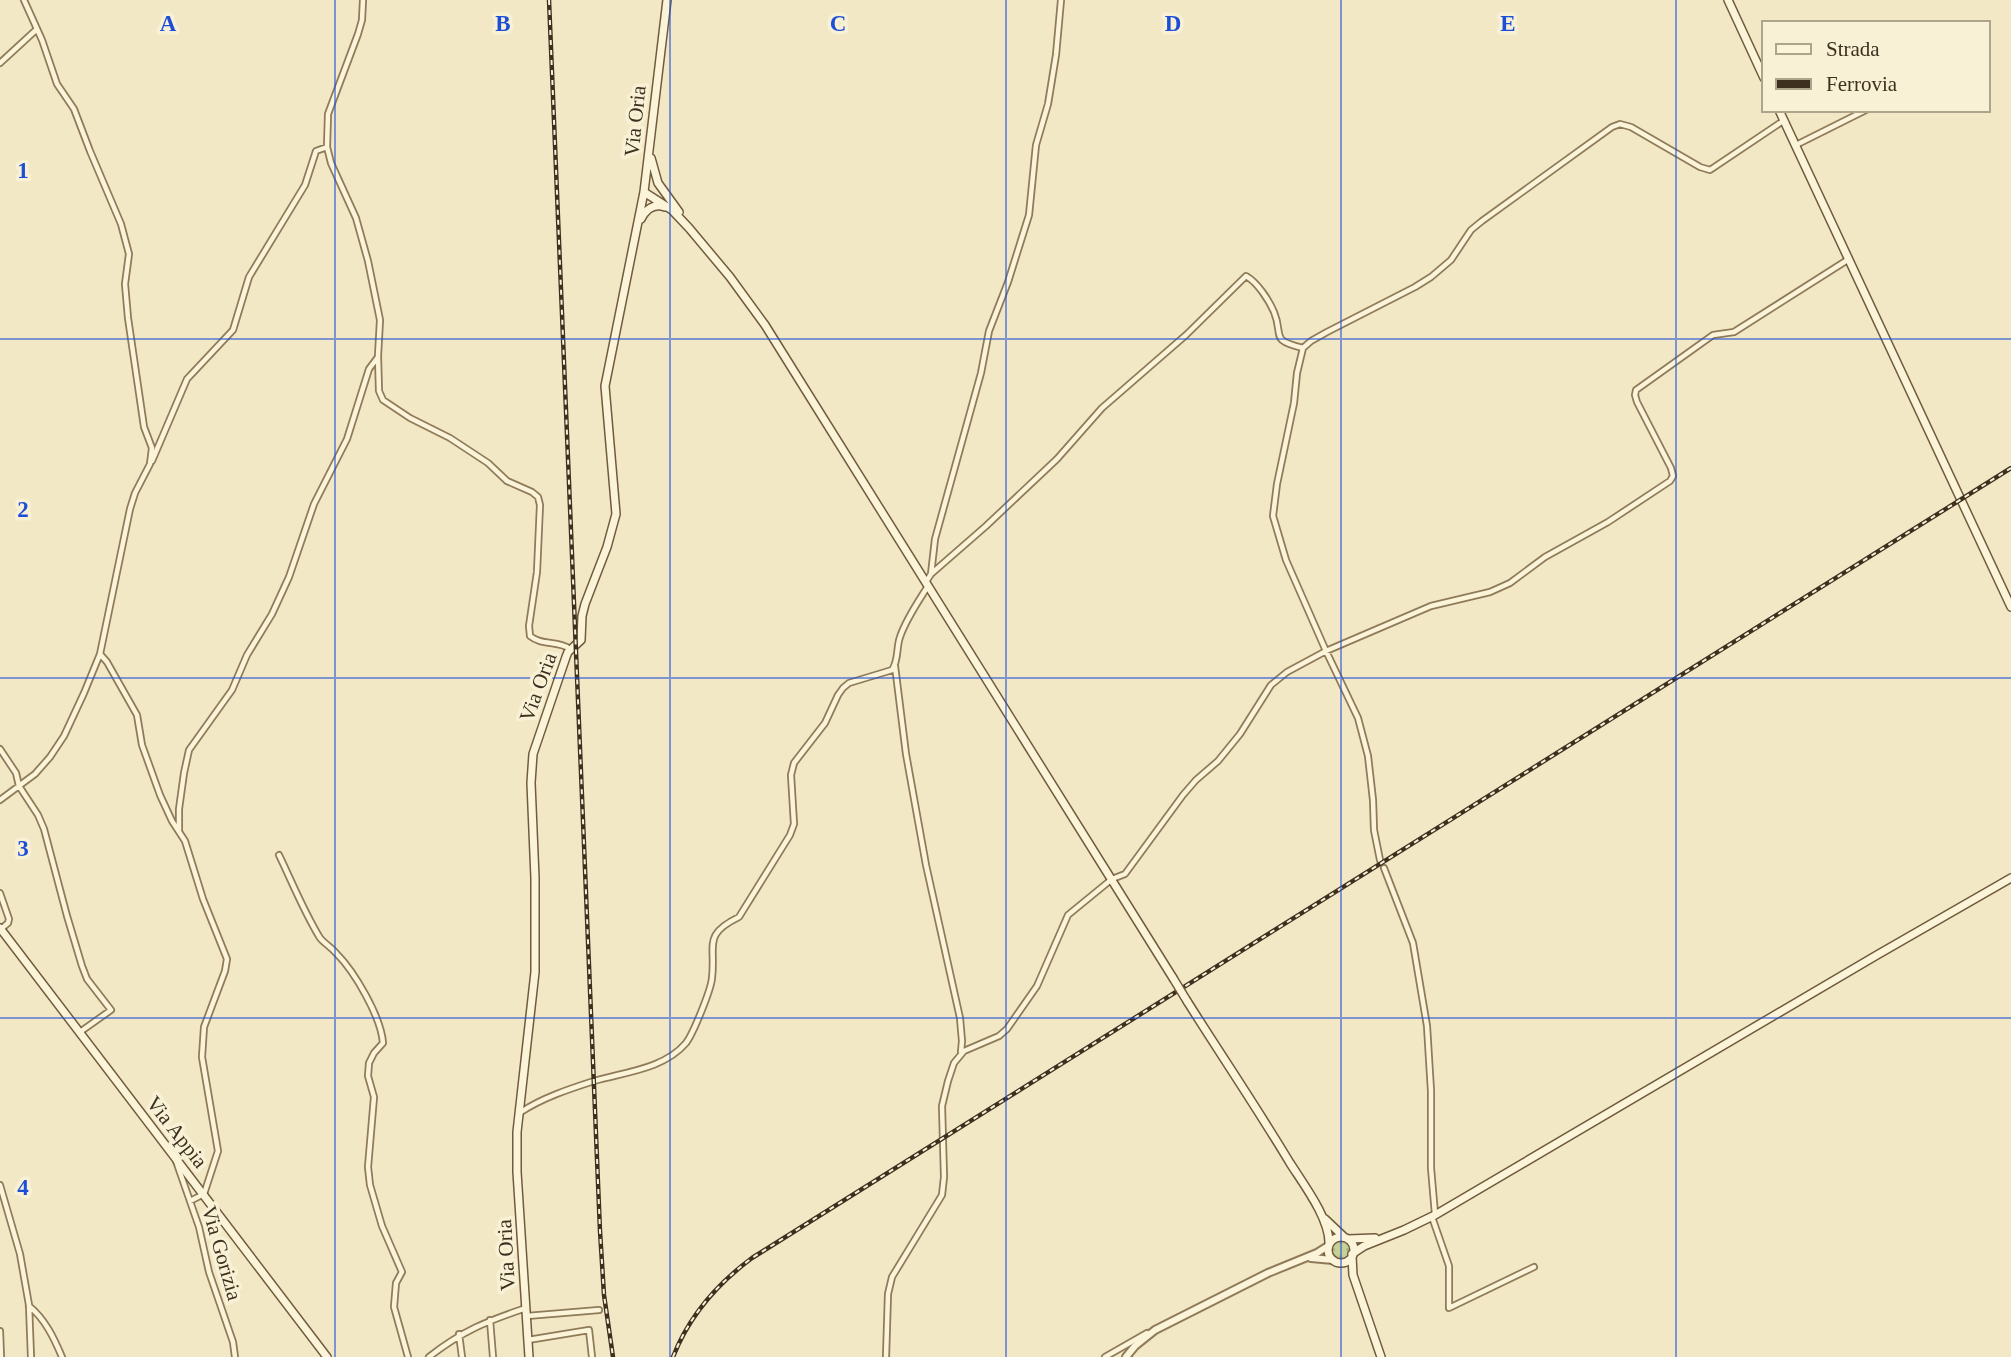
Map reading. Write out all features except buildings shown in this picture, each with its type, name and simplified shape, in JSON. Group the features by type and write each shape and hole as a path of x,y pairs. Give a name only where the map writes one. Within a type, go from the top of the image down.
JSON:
{"main road":[{"name":"Via Oria","path":"529,1357 517,1172 517,1132 535,972 531,783 533,754 566,657 581,640 585,604 607,547 616,514 605,386 644,190 667,0"},
{"path":"1728,0 1762,74"},
{"path":"1780,112 2011,607"},
{"path":"650,150 655,174 665,194 765,325 1319,1210 1328,1231 1328,1254 1349,1277 1359,1293"},
{"path":"644,190 654,187 665,194"},
{"path":"644,190 672,210 714,257"},
{"path":"636,229 649,209 661,205 672,210"},
{"path":"1334,1261 1344,1262 1364,1246 1434,1216 2011,878"},
{"name":"Via Appia","path":"0,929 327,1357"},
{"path":"1319,1210 1352,1245 1351,1268 1381,1357"},
{"path":"1329,1245 1335,1238 1363,1240 1386,1236"}],"street":[{"path":"24,0 57,84 74,109 121,224 128,254 125,284 128,318 144,427 152,448 150,464"},
{"path":"363,0 358,34 328,114 327,147 331,163 356,218 368,261 380,320 379,391 383,400 410,418 450,438 488,464 507,481 538,497 540,505 537,572 530,636 538,642 564,645 571,649"},
{"path":"932,575 935,539 981,373 989,331 1029,215 1036,145 1048,104 1061,0"},
{"path":"0,63 37,29"},
{"path":"1796,145 1862,112"},
{"path":"1380,860 1374,830 1368,756 1359,718 1286,560 1273,516 1303,348 1319,336 1431,277 1451,260 1471,230 1612,127 1620,124 1631,127 1700,167 1710,170 1784,120"},
{"path":"0,800 35,774 64,736 100,654 135,493 187,379 233,330 249,277 305,185 316,151 327,147"},
{"path":"961,1052 999,1036 1007,1029 1037,986 1068,915 1112,879 1125,874 1183,795 1218,761 1240,734 1271,685 1287,672 1326,651 1431,606 1490,592 1510,583 1545,557 1608,522 1670,481 1673,476 1671,468 1637,402 1636,390 1713,335 1734,332 1849,259"},
{"path":"886,1357 888,1294 892,1277 942,1195 942,1106 954,1063 961,1052 962,1041 960,1018 926,866 906,754 895,666 901,632 932,575 1057,459 1102,408 1186,335 1246,276 1253,280 1275,314 1278,336 1284,342 1303,348"},
{"path":"179,832 184,773 189,750 232,690 247,655 272,614 289,577 314,504 347,439 369,369 378,356"},
{"path":"100,654 137,715 142,744 155,783 172,821 185,841 203,899 227,959 204,1027 202,1042 202,1057 218,1151 204,1194 190,1201"},
{"path":"520,1113 532,1104 571,1089 654,1064 677,1052 688,1041 712,979 711,946 717,931 739,917 790,835 793,824 791,775 794,763 825,723 838,695 849,682 892,670 895,666"},
{"path":"0,749 16,773 19,786 44,829 87,979 111,1010 79,1033"},
{"path":"279,855 314,929 361,984 383,1034 383,1043 369,1063 368,1076 374,1097 368,1167 370,1185 382,1226 402,1272 397,1283 394,1307 408,1357"},
{"path":"1384,868 1413,943 1427,1026 1434,1216 1449,1266 1449,1308 1534,1267"},
{"path":"0,893 9,923 0,929"},
{"name":"Via Gorizia","path":"175,1158 199,1227 209,1272 233,1342 235,1357"},
{"path":"0,1185 20,1254 29,1305 31,1357"},
{"path":"1105,1357 1136,1338 1329,1245"},
{"path":"1302,1260 1313,1258 1334,1261"},
{"path":"29,1305 39,1314 56,1341 62,1357"},
{"path":"429,1357 459,1334 490,1320 526,1312 599,1310"},
{"path":"490,1320 493,1357"},
{"path":"1126,1357 1155,1330"},
{"path":"0,1331 1,1357"},
{"path":"528,1340 590,1331 592,1357"},
{"path":"459,1334 462,1357"}],"green space":[{"path":"1341,1241 1347,1244 1350,1250 1347,1256 1341,1259 1335,1256 1332,1250 1335,1244"}],"railway":[{"path":"549,0 600,1231 604,1295 613,1357"},
{"path":"673,1357 687,1328 705,1302 752,1258 2011,468"}]}
